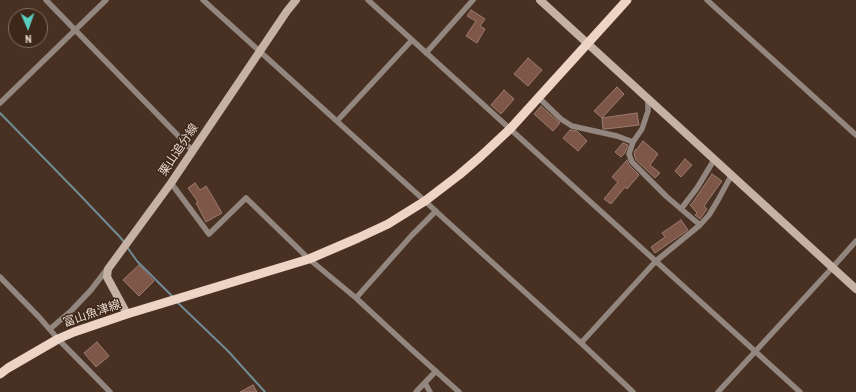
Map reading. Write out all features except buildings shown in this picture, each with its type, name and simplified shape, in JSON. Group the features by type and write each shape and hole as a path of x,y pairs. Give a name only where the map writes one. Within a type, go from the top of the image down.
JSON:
{"main road":[{"path":"588,44 627,0"},
{"name":"富山魚津線","path":"0,374 58,338 127,314 309,258 388,224 425,201 480,157 510,129 588,44"}],"street":[{"path":"46,0 193,151"},
{"path":"0,104 106,0"},
{"path":"203,0 633,392"},
{"name":"栗山追分線","path":"108,269 171,183 296,0"},
{"path":"368,0 800,392"},
{"path":"426,53 473,0"},
{"path":"540,0 856,289"},
{"path":"707,0 856,136"},
{"path":"337,121 412,40"},
{"path":"538,97 572,126 617,136 633,142"},
{"path":"648,100 648,111 642,130 633,142 629,154 632,162 667,197 700,224"},
{"path":"681,209 697,188 714,160"},
{"path":"581,343 656,262 709,215 731,176"},
{"path":"171,183 209,234 246,198 309,258 356,298 459,392"},
{"path":"356,298 412,235 436,211"},
{"path":"718,392 856,241"},
{"path":"108,269 107,278 127,314"},
{"path":"50,329 72,310 108,269"},
{"path":"0,277 110,392"},
{"path":"416,392 436,371"},
{"path":"425,383 430,392"}],"waterway":[{"path":"0,113 125,243"},
{"path":"127,247 137,261 173,297"},
{"path":"177,302 228,351 265,392"}]}
